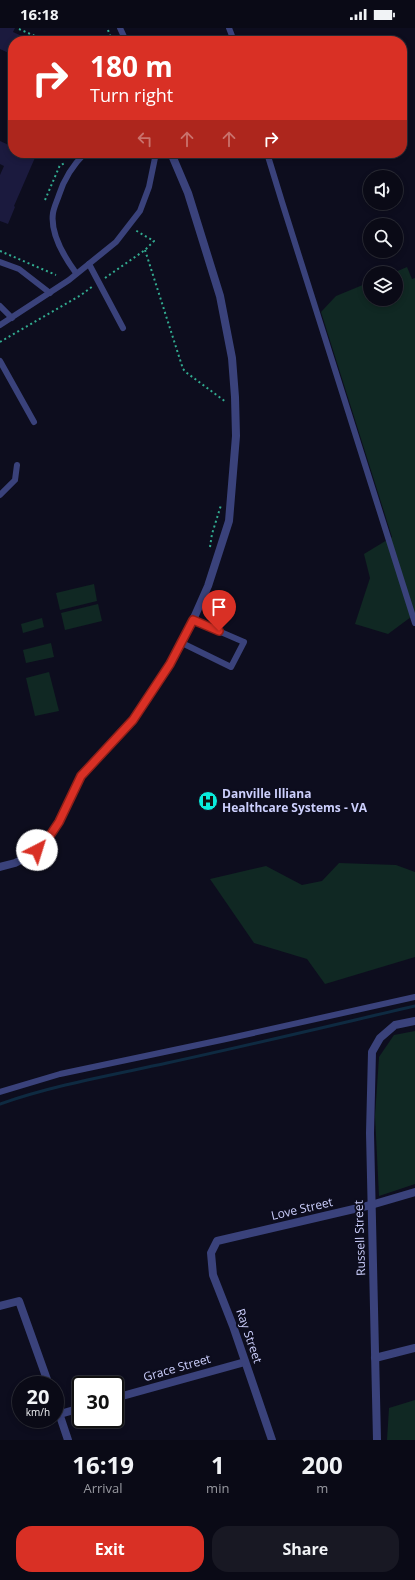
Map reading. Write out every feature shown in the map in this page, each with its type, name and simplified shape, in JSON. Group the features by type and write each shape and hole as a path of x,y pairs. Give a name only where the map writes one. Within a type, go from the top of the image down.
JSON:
{"street":[{"path":"0,867 15,863 25,858 37,850 47,840 59,822 81,776 133,720 182,643 208,586 229,521 236,436 236,397 232,358 220,296 188,193 173,158"},
{"name":"Russell Street","path":"377,1440 370,1133 372,1052 380,1038 395,1025 415,1021"},
{"name":"Love Street","path":"217,1241 371,1205 415,1192"},
{"name":"Ray Street","path":"217,1241 211,1253 213,1275 233,1326 272,1440"},
{"path":"0,1306 19,1301 46,1376"},
{"path":"375,1358 415,1348"},
{"name":"Grace Street","path":"124,1396 245,1362"},
{"path":"64,1427 68,1440"}],"lane":[{"path":"76,273 66,260 57,239 53,214 62,184 79,158"},
{"path":"0,325 50,293 116,242 140,211 149,187 155,158"},
{"path":"269,158 415,623"},
{"path":"0,262 19,269 50,293"},
{"path":"89,264 123,328"},
{"path":"0,306 12,318"},
{"path":"0,361 34,422"},
{"path":"0,494 15,480 17,465"},
{"path":"182,643 231,667 244,642 193,620"},
{"path":"0,1092 60,1074 415,997"}],"path":[{"path":"19,29 35,36"},
{"path":"108,30 110,36"},
{"path":"0,342 81,295 145,250 154,241 135,230"},
{"path":"0,250 56,275"},
{"path":"145,250 183,369 194,379 224,400 228,406"},
{"path":"209,553 212,534 222,500"}],"green space":[{"path":"407,267 412,279 415,278 415,614 388,634 355,624 370,578 364,554 392,537 321,312 336,296 363,285 363,306 403,306 403,269"},
{"path":"94,584 97,601 60,610 56,593"},
{"path":"98,604 102,621 65,630 61,613"},
{"path":"42,618 44,627 23,633 21,624"},
{"path":"51,643 54,657 26,663 23,650"},
{"path":"49,672 59,711 35,716 26,678"},
{"path":"339,863 396,865 415,872 415,957 325,984 307,959 254,943 210,879 266,866 302,885 322,881"},
{"path":"415,1031 415,1184 379,1196 375,1116 379,1057 394,1035"},
{"path":"415,1400 415,1440 387,1440 389,1408"}],"building":[{"path":"0,28 15,28 13,32 22,36 8,36 8,53 0,49"},
{"path":"0,141 8,145 8,158 35,158 14,206 15,207 8,224 0,221 0,175 4,166 0,164"}],"waterway":[{"path":"0,1104 41,1091 104,1076 415,1006"}],"place":[{"name":"Danville Illiana Healthcare Systems - VA","path":"208,801"}],"route":[{"path":"37,850 47,840 59,822 81,776 133,720 170,664 193,620 219,631"}]}
